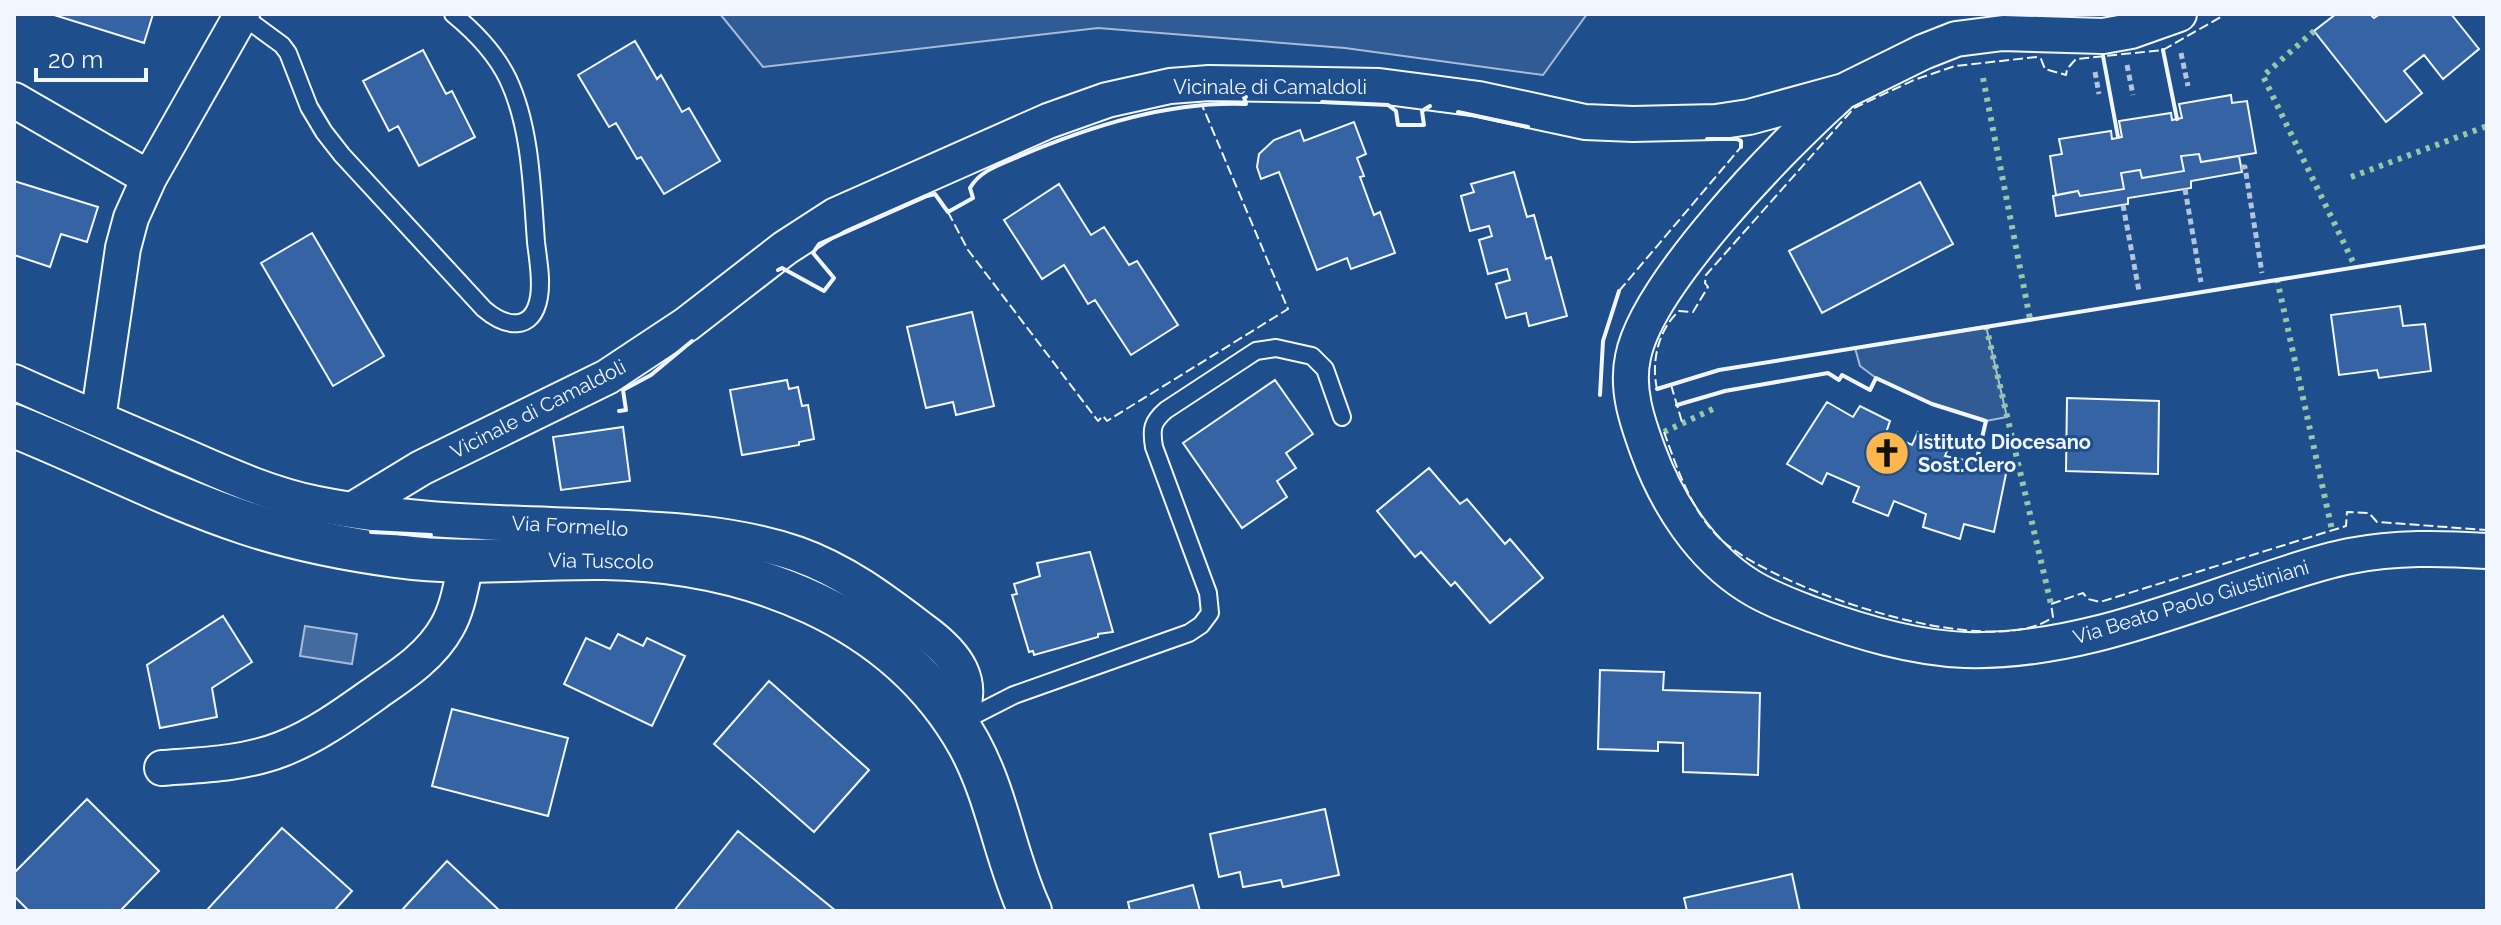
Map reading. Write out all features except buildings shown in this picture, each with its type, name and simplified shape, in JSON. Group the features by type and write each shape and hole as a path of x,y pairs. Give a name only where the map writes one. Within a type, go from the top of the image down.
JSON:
{"street":[{"name":"Vicinale di Camaldoli","path":"352,510 421,468 607,377 687,324 785,248 836,215 1048,121 1107,100 1170,86 1209,83 1379,86 1479,99 1567,119 1633,124 1729,120 1844,91 1956,39 2003,33 2103,36 2140,29 2179,14"},
{"path":"98,419 123,248 131,218 149,178 241,15"},
{"name":"Via Beato Paolo Giustiniani","path":"1844,91 1783,149 1683,265 1656,302 1633,355 1632,395 1637,420 1657,474 1694,534 1720,563 1743,582 1790,606 1880,636 1947,649 1997,649 2069,640 2133,624 2349,556 2430,548 2487,551"},
{"path":"14,100 149,178"},
{"name":"Via Formello","path":"14,382 247,483 304,501 352,510 469,521 697,532 746,540 798,555 867,590 947,650 958,664 967,698 956,724"},
{"name":"Via Tuscolo","path":"14,426 247,524 361,551 466,563 620,559 669,563 751,578 837,613 869,634 918,676 956,724 985,779 1030,911"},
{"path":"162,768 222,763 281,750 337,720 415,665 438,641 454,613 466,563"}],"lane":[{"path":"241,15 276,39 288,53 309,107 342,155 484,309 510,325 527,318 533,311 540,282 521,116 499,63 488,47 453,14"},
{"path":"956,724 1014,695 1189,633 1201,625 1210,613 1208,593 1154,447 1151,430 1155,419 1166,410 1256,351 1276,348 1312,356 1325,369 1342,417"}],"path":[{"path":"2181,53 2188,86"},
{"path":"2127,65 2133,95"},
{"path":"2094,69 2099,94"},
{"path":"2241,167 2245,167 2262,273"},
{"path":"2185,189 2201,282"},
{"path":"2123,205 2139,291"}],"shaded area":[{"path":"720,14 1587,14 1543,75 1345,48 1098,28 763,67"},
{"path":"1986,326 2007,417 1986,421 1932,404 1876,378 1860,366 1855,348"},
{"path":"305,626 357,634 352,664 300,656"}],"hedge":[{"path":"2314,31 2263,76 2355,266"},
{"path":"1983,78 2030,319"},
{"path":"2351,177 2487,126"},
{"path":"2277,279 2332,530"},
{"path":"1986,326 2051,604"},
{"path":"1664,432 1715,408"}],"fence":[{"path":"1657,389 1656,357 1666,327 1679,311 1693,312 1708,287 1706,275 1854,108 1914,80 1955,66 2037,57 2045,69 2066,75 2076,59 2163,50 2226,14"},
{"path":"948,212 968,250 1098,421 1103,416 1107,421 1288,309 1202,105"},
{"path":"1619,291 1741,147"},
{"path":"1671,385 1682,422"},
{"path":"1664,432 1695,506 1725,543 1752,562 1791,581 1886,615 1936,626 1983,631 2023,629 2053,617 2051,604 2083,593 2088,599 2100,602 2346,526 2347,512 2369,513 2377,522 2487,530"}],"wall":[{"path":"2163,50 2177,119"},
{"path":"2103,56 2118,137"},
{"path":"778,270 782,268 824,291 834,278 813,253 819,244 935,194 948,212 973,198 970,188 985,172 1074,135 1159,111 1246,104 1246,97"},
{"path":"1322,102 1388,105 1396,111 1398,125 1424,125 1422,111 1430,106"},
{"path":"1458,112 1528,127"},
{"path":"1707,139 1737,139 1741,141 1741,147"},
{"path":"1657,389 1719,370 2487,246"},
{"path":"1600,395 1603,341 1619,291"},
{"path":"619,411 626,410 623,390 651,375 692,341"},
{"path":"1677,405 1725,391 1828,373 1839,380 1842,375 1870,390 1876,378 1932,404 1986,421 1976,463"},
{"path":"371,532 431,535"}],"place":[{"name":"Istituto Diocesano Sost.Clero","path":"1887,453"}]}
